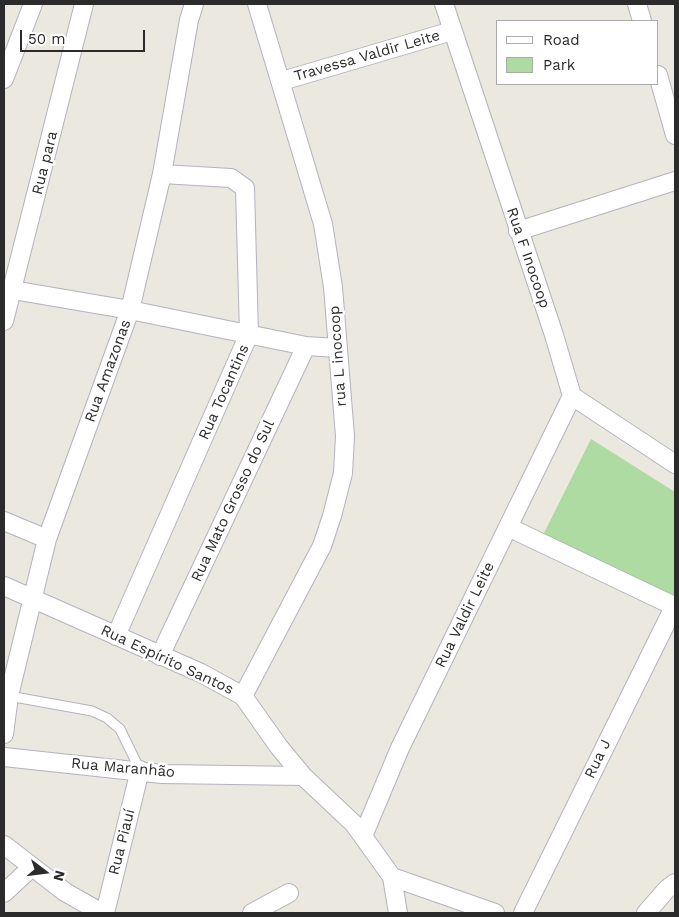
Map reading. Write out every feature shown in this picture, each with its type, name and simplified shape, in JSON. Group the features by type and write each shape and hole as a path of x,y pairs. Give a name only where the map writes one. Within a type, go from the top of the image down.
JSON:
{"street":[{"path":"4,79 33,4"},
{"name":"Rua para","path":"4,321 84,4"},
{"name":"Rua Amazonas","path":"4,734 9,696 47,539 130,310 162,174 176,85 194,4"},
{"name":"rua L inocoop","path":"243,696 322,546 343,473 345,436 333,287 324,224 258,4"},
{"name":"Rua F Inocoop","path":"444,4 554,335 572,396"},
{"path":"637,4 642,20"},
{"name":"Travessa Valdir Leite","path":"282,81 452,31"},
{"path":"659,79 675,136"},
{"name":"Rua Tocantins","path":"116,636 249,334 245,188 232,178 162,174"},
{"path":"518,231 675,181"},
{"path":"13,290 130,310 306,346 338,348"},
{"name":"Rua Mato Grosso do Sul","path":"160,656 306,346"},
{"path":"572,396 675,464"},
{"name":"Rua Valdir Leite","path":"364,836 400,748 572,396"},
{"path":"4,521 47,539"},
{"name":"Rua J","path":"508,527 674,605 523,913"},
{"name":"Rua Espírito Santos","path":"4,586 201,673 243,696 279,747 303,776 364,836 392,877"},
{"name":"Rua Maranhão","path":"4,757 140,770 162,774 303,776"},
{"name":"Rua Piauí","path":"103,913 140,770"},
{"path":"4,845 83,904 103,913"},
{"path":"4,893 32,867"},
{"path":"398,913 392,877 495,913"},
{"path":"646,913 667,888 675,883"},
{"path":"252,913 289,893"}],"lane":[{"path":"9,696 92,711 107,718 120,729 140,770"}],"green space":[{"path":"591,439 675,492 675,603 542,537"}]}
